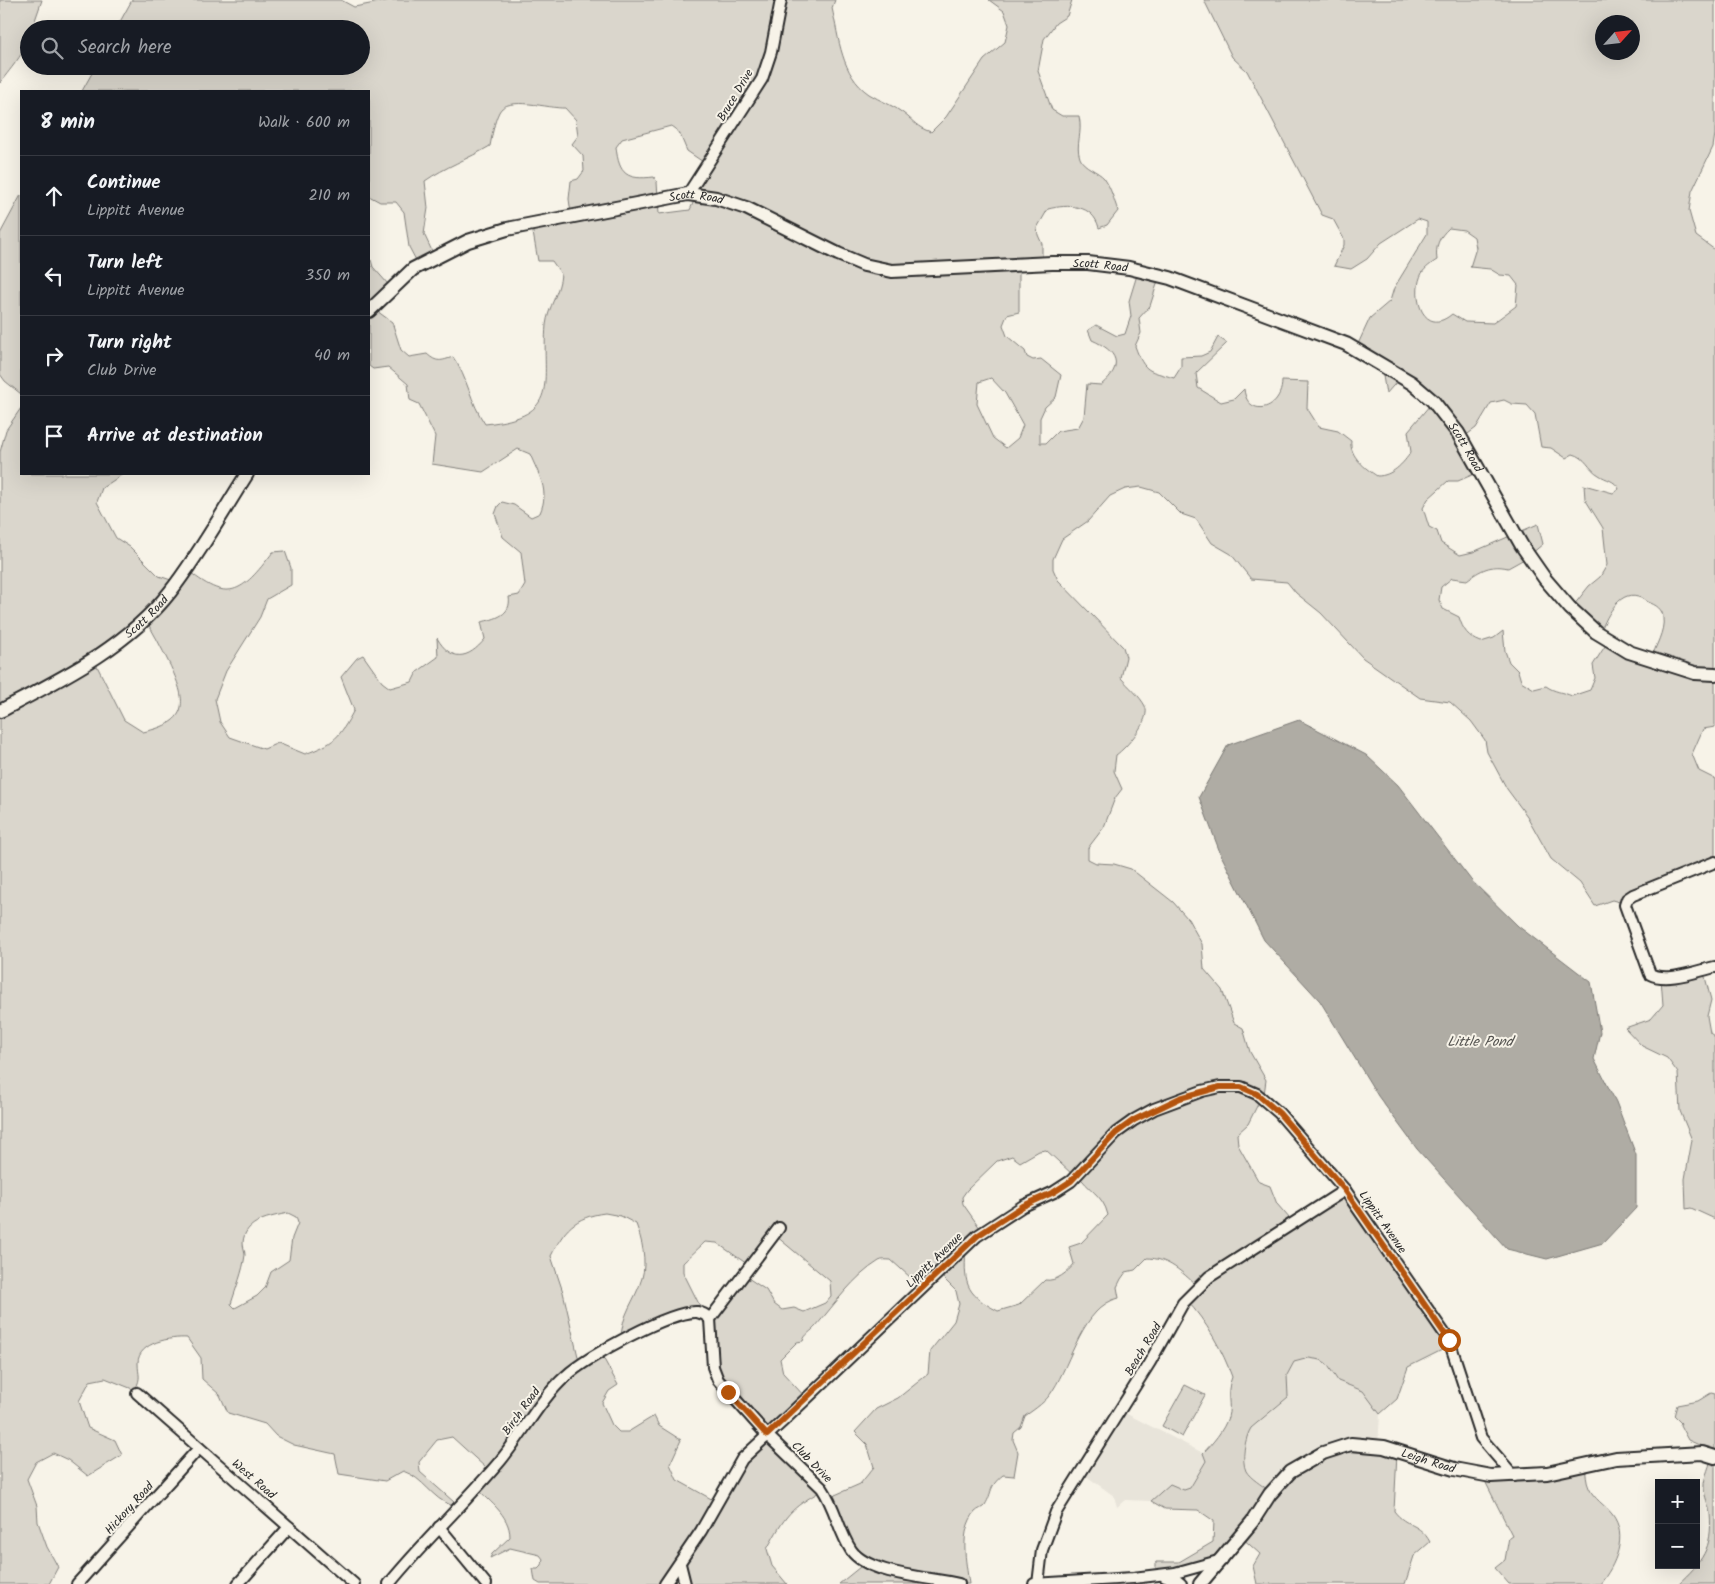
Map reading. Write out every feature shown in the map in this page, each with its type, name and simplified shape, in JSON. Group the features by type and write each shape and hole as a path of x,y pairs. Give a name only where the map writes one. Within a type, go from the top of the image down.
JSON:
{"street":[{"name":"Bruce Drive","path":"688,194 762,79 771,52 780,0"},
{"name":"Scott Road","path":"370,309 413,269 468,241 507,229 688,194 716,198 746,208 864,265 892,271 1088,263 1129,268 1170,278 1346,344 1412,383 1433,401 1458,433 1522,546 1545,580 1570,608 1596,632 1629,652 1694,673 1715,674"},
{"name":"Scott Road","path":"0,711 105,652 150,615 170,592 246,475"},
{"path":"1715,862 1627,899 1625,905 1650,974 1657,977 1666,977 1715,967"},
{"name":"Lippitt Avenue","path":"665,1584 680,1564 742,1459 977,1236 1023,1206 1054,1192 1071,1181 1116,1133 1134,1120 1180,1098 1220,1087 1241,1087 1257,1094 1279,1113 1345,1190 1449,1340 1481,1438 1514,1476"},
{"name":"Beach Road","path":"1038,1584 1042,1550 1056,1512 1150,1362 1183,1303 1209,1277 1345,1190"},
{"path":"710,1319 779,1228"},
{"name":"Birch Road","path":"389,1584 502,1459 555,1386 591,1356 630,1336 689,1313 699,1312 710,1319"},
{"name":"Club Drive","path":"710,1319 713,1367 718,1380 767,1435 822,1488 829,1499 851,1550 866,1564 888,1571 959,1584"},
{"name":"West Road","path":"137,1393 354,1584"},
{"name":"Leigh Road","path":"1200,1584 1222,1560 1285,1476 1300,1465 1351,1444 1369,1444 1471,1474 1514,1476 1547,1473 1616,1458 1702,1454 1715,1457"},
{"name":"Hickory Road","path":"76,1584 199,1448"},
{"path":"238,1584 289,1527"},
{"path":"439,1527 486,1584"},
{"path":"1034,1584 1154,1576 1175,1573 1222,1560"},
{"path":"680,1564 685,1584"},
{"path":"1154,1576 1168,1577 1181,1584"}],"shaded area":[{"path":"0,0 42,0 35,20 20,20 20,55 0,83"},
{"path":"132,0 341,0 354,7 391,0 835,0 832,8 839,43 852,77 869,94 895,108 919,126 931,132 946,117 984,60 1005,42 1009,25 1004,11 989,0 1072,0 1067,16 1056,23 1044,39 1038,71 1052,110 1062,116 1079,116 1078,148 1080,158 1084,164 1104,178 1118,211 1107,225 1099,228 1096,220 1086,210 1071,206 1048,209 1037,228 1042,244 1042,270 1019,271 1019,312 1007,315 1003,325 1007,336 1025,351 1027,357 1033,360 1041,359 1061,375 1056,397 1045,407 1040,418 1040,443 1046,443 1058,431 1078,428 1084,417 1087,384 1101,385 1109,378 1115,365 1115,359 1101,344 1092,340 1088,330 1096,325 1117,336 1125,334 1131,316 1129,301 1137,275 1158,281 1150,306 1139,318 1141,333 1135,346 1145,366 1153,372 1174,378 1181,367 1181,357 1201,356 1210,352 1218,337 1227,343 1196,373 1198,388 1221,402 1234,399 1244,389 1246,398 1251,404 1257,407 1264,407 1276,399 1282,381 1308,382 1307,408 1319,427 1338,431 1351,441 1355,457 1363,466 1377,476 1392,472 1401,465 1411,452 1408,431 1430,405 1400,378 1386,394 1381,364 1352,343 1358,344 1370,318 1390,301 1394,288 1427,234 1427,222 1418,219 1381,243 1367,259 1351,269 1334,266 1344,245 1344,239 1333,219 1322,215 1247,71 1232,57 1204,0 1715,0 1715,134 1713,147 1692,191 1689,211 1696,236 1715,250 1715,727 1703,729 1692,754 1699,771 1715,779 1715,860 1623,903 1612,900 1595,906 1580,883 1551,859 1527,816 1507,789 1487,752 1485,740 1471,721 1450,702 1420,698 1363,658 1321,613 1296,593 1287,582 1251,579 1231,554 1212,543 1196,519 1181,514 1159,492 1141,487 1125,489 1110,496 1088,521 1062,539 1053,559 1053,569 1058,580 1123,647 1126,657 1121,678 1140,699 1145,706 1146,712 1137,733 1116,755 1114,771 1122,789 1115,798 1104,827 1088,848 1088,859 1096,863 1114,864 1131,869 1173,902 1188,919 1202,944 1204,969 1222,990 1234,1023 1243,1028 1250,1052 1266,1080 1263,1102 1259,1102 1248,1124 1237,1134 1238,1145 1259,1182 1270,1186 1277,1204 1290,1219 1341,1194 1350,1198 1448,1335 1446,1348 1408,1367 1397,1399 1380,1414 1363,1391 1338,1381 1327,1364 1321,1360 1309,1358 1294,1362 1287,1375 1288,1397 1251,1428 1244,1449 1246,1471 1268,1490 1341,1449 1397,1453 1394,1511 1404,1520 1422,1531 1430,1542 1414,1556 1405,1584 1257,1584 1253,1566 1260,1554 1240,1536 1220,1556 1156,1576 1156,1562 1179,1562 1213,1542 1214,1521 1198,1510 1165,1509 1151,1501 1170,1484 1184,1490 1190,1488 1206,1461 1203,1453 1226,1422 1229,1412 1229,1389 1232,1377 1213,1337 1194,1308 1187,1301 1197,1286 1168,1263 1162,1260 1147,1258 1135,1270 1126,1272 1117,1287 1119,1298 1107,1303 1096,1312 1079,1337 1060,1379 1050,1394 1025,1416 1021,1427 1014,1433 1013,1440 1018,1452 1014,1476 1003,1475 998,1479 985,1505 975,1512 967,1528 965,1556 969,1584 839,1584 860,1567 860,1564 831,1499 835,1495 860,1484 874,1467 867,1444 855,1432 876,1409 898,1398 928,1374 930,1351 954,1321 959,1304 956,1291 938,1273 920,1286 891,1260 882,1260 861,1275 803,1341 797,1342 780,1359 783,1373 806,1398 768,1434 823,1490 803,1502 789,1514 767,1549 772,1566 787,1584 540,1584 535,1581 533,1569 538,1569 542,1565 543,1559 540,1555 510,1548 490,1558 510,1537 509,1529 502,1514 473,1484 486,1468 452,1437 437,1440 419,1462 420,1472 454,1502 451,1505 438,1498 417,1478 403,1471 385,1481 339,1474 335,1454 294,1445 276,1436 265,1424 228,1413 220,1395 202,1379 201,1358 187,1338 180,1338 156,1342 143,1350 139,1356 139,1379 135,1390 105,1378 90,1381 79,1401 88,1428 115,1440 122,1455 88,1476 68,1460 53,1453 36,1462 27,1479 37,1506 38,1522 47,1547 58,1567 49,1584 0,1584 0,452 6,430 20,409 20,475 122,475 102,488 97,502 116,538 130,547 159,576 174,581 185,568 212,587 223,590 233,589 252,577 273,552 285,551 291,568 291,585 267,599 260,617 226,671 215,699 220,722 230,737 264,749 278,743 305,754 330,743 340,733 354,710 341,677 357,658 363,655 382,682 390,688 412,682 417,672 438,657 437,638 442,646 454,654 466,654 479,646 485,639 481,622 497,618 505,612 508,608 509,597 519,595 525,585 521,552 503,537 495,514 502,502 514,505 531,517 540,513 543,505 544,490 540,476 530,454 518,449 483,472 432,464 435,436 419,404 410,400 408,384 388,367 373,369 370,367 370,306 392,322 401,350 409,357 427,354 439,360 453,357 485,424 510,420 527,413 537,405 543,394 545,380 546,325 559,287 561,274 552,261 538,261 532,227 572,221 569,199 571,181 578,179 584,171 583,156 572,144 578,136 576,120 565,108 529,104 511,104 504,107 499,112 496,120 490,146 440,171 425,181 428,208 424,234 432,251 439,254 418,264 409,247 404,212 396,202 380,202 370,197 370,90 83,90 91,75 370,75 370,20 121,20","holes":["671,126 679,132 687,151 709,166 690,210 659,214 657,182 654,177 637,178 626,174 619,164 616,147 622,139","1449,228 1464,230 1474,237 1476,248 1470,267 1490,269 1500,275 1511,276 1518,285 1516,306 1493,323 1465,322 1452,314 1442,320 1434,321 1427,318 1419,302 1419,282 1422,273 1437,260 1437,246 1443,235","991,378 1005,393 1023,425 1018,438 1006,448 993,438 977,404 979,382","1504,400 1512,404 1527,405 1535,414 1541,447 1551,448 1566,458 1573,454 1577,456 1584,460 1595,472 1613,482 1619,489 1613,493 1584,485 1585,499 1603,528 1607,565 1600,577 1589,586 1570,610 1599,634 1613,608 1624,597 1638,596 1656,606 1663,615 1661,634 1651,659 1607,643 1593,665 1595,678 1590,690 1572,696 1552,690 1546,686 1534,689 1521,681 1518,671 1509,662 1505,651 1503,631 1494,638 1481,642 1467,632 1462,626 1459,617 1443,609 1439,600 1441,587 1452,578 1467,580 1476,573 1491,567 1508,568 1526,558 1543,544 1538,524 1473,552 1460,555 1441,543 1437,531 1429,527 1423,508 1428,499 1448,481 1458,481 1479,472 1461,439 1476,428 1491,403","145,619 175,676 179,688 181,708 177,716 170,722 159,728 143,732 124,720 92,656","1046,1150 1073,1175 1077,1173 1103,1202 1108,1215 1081,1243 1069,1247 1074,1264 1068,1270 1057,1278 1045,1280 1019,1305 998,1311 986,1305 972,1292 968,1285 965,1268 966,1245 982,1231 963,1204 962,1197 997,1161 1012,1156 1020,1162 1039,1151","288,1213 296,1217 298,1223 292,1238 289,1260 271,1272 265,1288 257,1296 235,1308 231,1304 244,1261 243,1243 248,1229 253,1224 267,1218","605,1213 621,1216 636,1224 640,1237 644,1265 642,1278 623,1323 621,1341 692,1313 705,1316 683,1272 683,1263 705,1242 717,1243 750,1266 776,1236 830,1281 831,1296 825,1303 804,1312 794,1308 782,1310 774,1304 766,1290 745,1276 707,1322 708,1366 713,1381 726,1399 765,1435 715,1501 677,1480 670,1464 681,1440 659,1426 654,1416 628,1432 619,1432 612,1425 602,1403 609,1391 618,1385 600,1352 579,1361 563,1292 551,1256 571,1226 594,1215"]},
{"path":"20,197 20,393 5,381 0,374 0,234"},
{"path":"371,260 373,267 388,284 370,306"},
{"path":"1704,973 1711,1000 1707,1016 1710,1033 1715,1037 1715,1219 1691,1208 1686,1209 1685,1179 1692,1140 1680,1111 1678,1073 1667,1058 1642,1046 1625,1028 1651,1019 1663,1005 1661,978"},
{"path":"1309,1358 1321,1360 1327,1364 1338,1381 1363,1391 1380,1414 1378,1447 1268,1490 1247,1473 1244,1463 1247,1434 1251,1428 1288,1397 1287,1375 1294,1362"},
{"path":"1185,1385 1205,1395 1182,1437 1162,1426"},
{"path":"1711,1393 1715,1394 1715,1584 1678,1584 1694,1569 1700,1569 1700,1560 1708,1545 1710,1536 1710,1514 1704,1484 1711,1454 1706,1448 1688,1440 1680,1425 1681,1423 1674,1416 1677,1405 1698,1401"},
{"path":"1123,1412 1203,1453 1206,1461 1189,1489 1151,1501 1125,1500 1117,1507 1114,1496 1082,1473"},
{"path":"1585,1466 1589,1488 1612,1514 1619,1532 1618,1550 1606,1577 1600,1584 1509,1584 1495,1568 1505,1560 1509,1537 1512,1535 1483,1477"}],"water":[{"name":"Little Pond","path":"1299,720 1366,755 1398,785 1471,880 1518,926 1591,982 1600,1032 1594,1059 1616,1102 1636,1155 1636,1208 1603,1243 1547,1259 1507,1249 1417,1149 1378,1096 1320,1001 1264,940 1221,855 1199,797 1228,745"}],"route":[{"path":"728,1392 767,1435 977,1236 1002,1218 1054,1192 1071,1181 1116,1133 1134,1120 1180,1098 1220,1087 1241,1087 1257,1094 1279,1113 1345,1190 1449,1340"}]}
